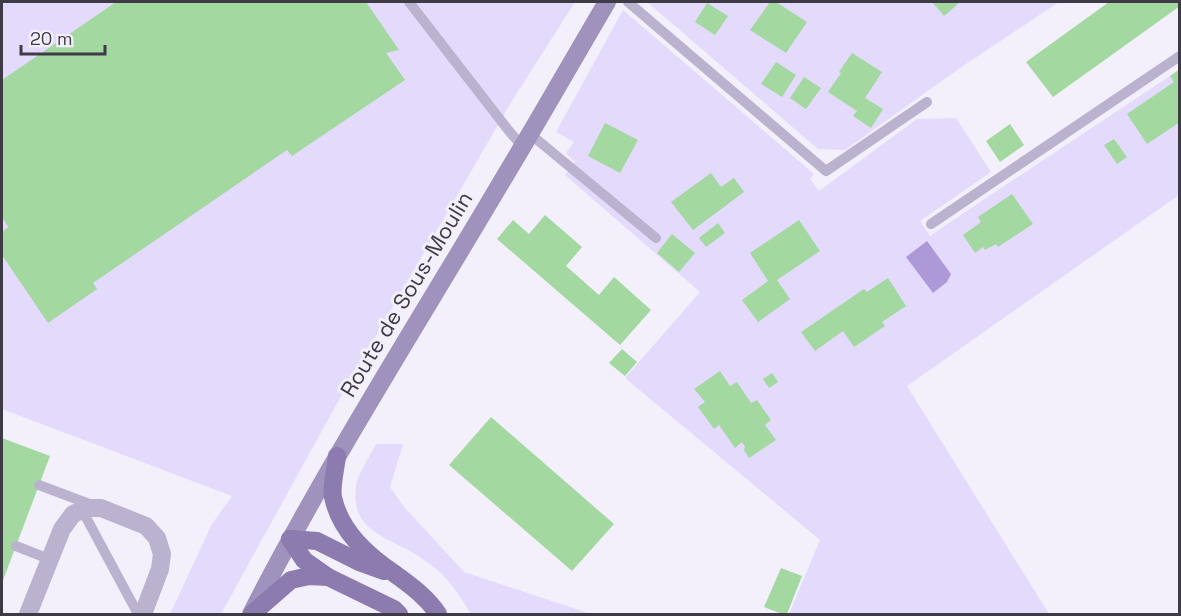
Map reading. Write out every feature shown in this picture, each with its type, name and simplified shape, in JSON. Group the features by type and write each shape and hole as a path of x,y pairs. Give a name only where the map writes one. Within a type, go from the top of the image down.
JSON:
{"main road":[{"name":"Route de Sous-Moulin","path":"251,615 290,539 337,456 607,2"},
{"path":"337,456 333,495 341,519 348,531 361,547 420,593 438,615"},
{"path":"290,539 317,541 359,562 394,574"},
{"path":"290,539 304,560 328,577 394,609 399,615"},
{"path":"251,615 291,580 309,576 328,577"}],"street":[{"path":"28,615 62,529 73,514 91,509 146,526 157,538 162,554 160,569 143,615"}],"lane":[{"path":"409,2 509,131 526,140 656,238"},
{"path":"628,2 826,171 927,102"},
{"path":"931,224 1179,56"},
{"path":"39,485 91,509 138,615"},
{"path":"16,546 49,559"}],"shaded area":[{"path":"2,2 575,2 510,104 335,407 221,614 170,614 212,524 232,496 2,409"},
{"path":"647,2 1059,2 960,68 845,150 818,149"},
{"path":"623,10 814,174 810,179 819,191 917,119 956,118 991,172 920,221 930,236 1179,70 1179,195 907,386 1049,614 789,614 820,540 625,378 700,292 565,175 575,162 566,153 574,142 556,132"},
{"path":"927,241 951,274 947,282 933,293 906,257"},
{"path":"376,444 403,444 390,487 404,507 464,572 591,614 471,614 453,587 436,569 413,553 382,537 361,517 355,498 356,486 361,471"}],"building":[{"path":"116,2 366,2 399,50 386,53 405,80 292,156 287,150 93,283 97,289 48,323 2,255 2,232 8,227 2,217 2,80"},
{"path":"770,2 776,2 807,22 786,53 750,30"},
{"path":"932,2 956,2 958,4 944,16"},
{"path":"1109,2 1180,2 1180,6 1053,97 1026,62"},
{"path":"707,3 728,16 715,35 695,22"},
{"path":"852,53 882,72 865,98 883,109 871,128 853,116 857,111 828,92"},
{"path":"776,62 796,75 782,97 761,84"},
{"path":"1180,69 1180,122 1147,144 1127,114 1174,82 1170,76"},
{"path":"804,77 821,88 806,109 790,98"},
{"path":"605,123 638,140 620,173 588,156"},
{"path":"1010,124 1024,145 1000,162 986,141"},
{"path":"1114,139 1127,157 1117,164 1104,145"},
{"path":"711,173 721,187 734,178 744,192 693,230 671,202"},
{"path":"1012,194 1033,224 998,247 996,244 985,250 983,247 975,253 963,235 981,222 978,217"},
{"path":"545,215 582,247 566,266 599,295 614,277 651,310 620,345 497,239 513,220 529,234"},
{"path":"799,220 820,251 777,280 790,299 758,322 742,300 768,281 750,253"},
{"path":"718,223 725,233 706,247 699,238"},
{"path":"672,234 695,253 679,272 657,253"},
{"path":"888,278 906,306 882,322 885,326 854,347 843,331 815,351 801,332 864,289 867,292"},
{"path":"622,349 637,362 625,376 609,363"},
{"path":"720,371 730,386 737,382 751,403 757,400 771,420 765,425 776,440 749,458 742,442 735,448 719,425 714,429 698,407 705,402 694,389"},
{"path":"772,373 778,382 769,388 763,379"},
{"path":"491,417 614,524 572,571 449,465"},
{"path":"2,438 50,456 2,583"},
{"path":"781,568 802,576 787,614 764,607"}]}
